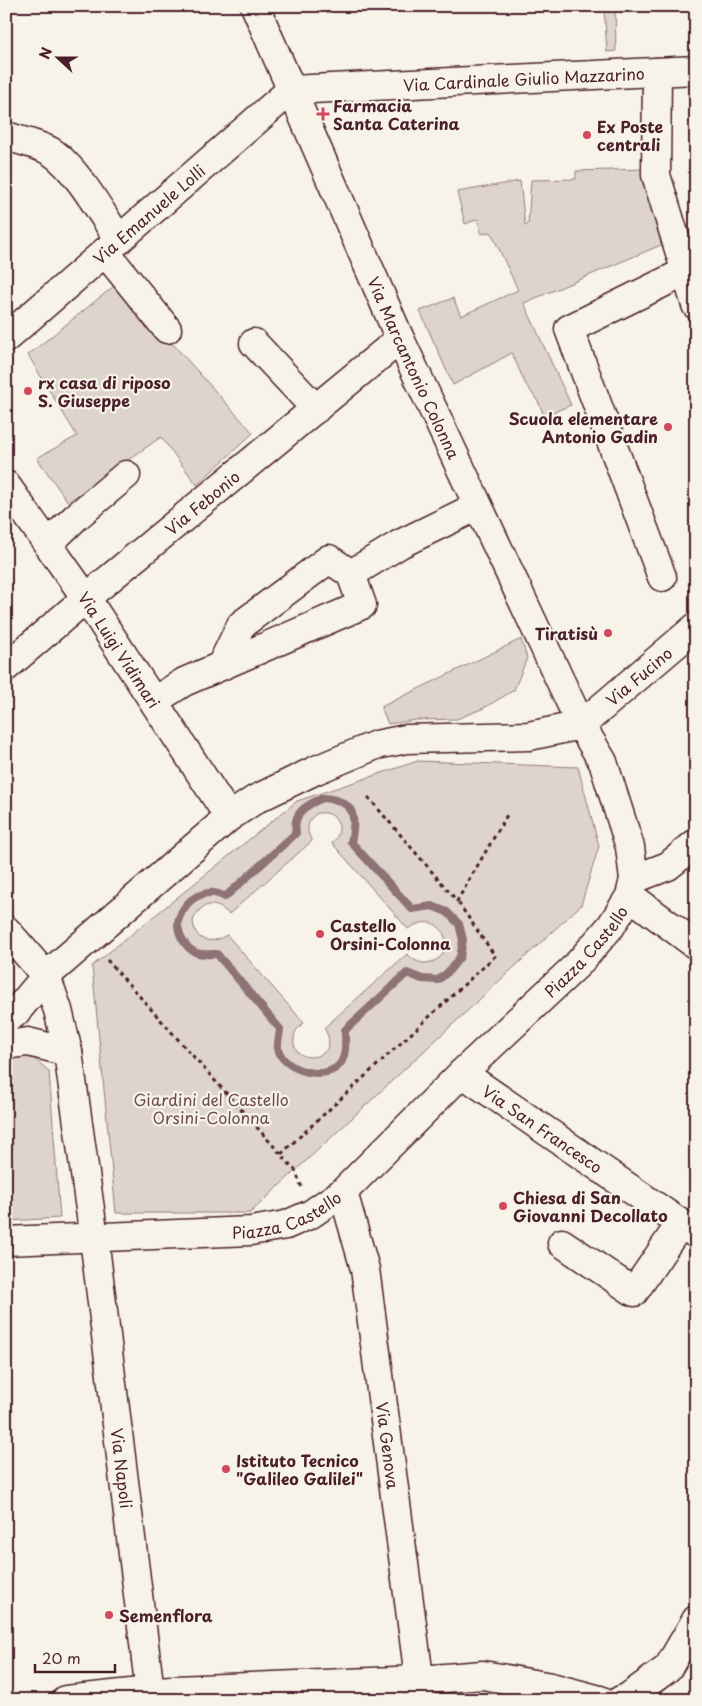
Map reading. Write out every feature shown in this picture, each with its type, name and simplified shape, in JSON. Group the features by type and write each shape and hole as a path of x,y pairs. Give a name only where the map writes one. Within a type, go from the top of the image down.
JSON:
{"street":[{"name":"Via Marcantonio Colonna","path":"255,6 400,339 581,725"},
{"name":"Via Cardinale Giulio Mazzarino","path":"292,90 696,70"},
{"path":"657,72 656,175 696,305"},
{"name":"Via Emanuele Lolli","path":"6,338 292,90"},
{"path":"6,136 50,151 59,158 80,182 112,246 167,329"},
{"path":"662,577 569,329 685,272"},
{"name":"Via Febonio","path":"6,667 86,598 400,339"},
{"path":"254,343 316,409"},
{"path":"48,544 76,517 126,475"},
{"name":"Via Luigi Vidimari","path":"6,485 86,598 229,817"},
{"path":"351,574 400,544 478,506"},
{"path":"154,701 184,682 221,666 362,605 351,574 329,559 241,625 221,666"},
{"name":"Via Fucino","path":"581,725 696,627"},
{"path":"6,1019 15,1013 46,976 229,817 256,799 316,770 376,745 406,739 529,736 581,725 603,762 630,847 632,888 696,945"},
{"path":"632,888 668,866 696,843"},
{"name":"Piazza Castello","path":"6,1241 250,1231 286,1225 311,1214 343,1192 462,1073 577,965 611,926 632,888"},
{"path":"6,930 46,976 58,1010 68,1052 94,1238"},
{"path":"6,1045 28,1042 68,1052"},
{"name":"Via San Francesco","path":"462,1073 688,1228"},
{"name":"Via Genova","path":"343,1192 366,1269 421,1690"},
{"path":"562,1243 634,1292 688,1228"},
{"name":"Via Napoli","path":"94,1238 150,1695"},
{"path":"621,1700 668,1668 696,1620"},
{"path":"66,1700 150,1695 421,1690 483,1675 551,1687 600,1700"}],"path":[{"path":"281,1154 495,956 457,901 368,797"},
{"path":"457,901 507,815"},
{"path":"79,947 90,961 100,952 295,1170 311,1214"}],"green space":[{"path":"604,6 615,6 616,51 607,52"},
{"path":"644,169 661,245 524,303 571,405 544,416 539,403 525,383 512,353 453,385 420,311 453,298 461,316 518,290 491,232 481,234 478,219 465,224 457,192 520,181 525,226 528,224 531,180 576,179 576,171"},
{"path":"118,283 253,433 197,485 161,437 68,502 37,458 77,436 28,355"},
{"path":"521,639 527,658 514,690 484,708 457,719 416,720 388,724 381,707"},
{"name":"Giardini del Castello Orsini-Colonna","path":"418,761 578,767 599,846 581,905 250,1213 116,1213 92,966 297,801","holes":["325,813 331,815 338,822 339,832 332,843 408,929 420,923 430,923 438,927 444,934 446,942 445,950 440,957 431,962 418,962 407,954 324,1028 329,1039 328,1047 323,1053 308,1057 300,1054 295,1048 295,1034 304,1023 227,935 215,940 204,940 194,928 193,921 196,914 209,905 219,907 229,914 312,841 308,833 309,822 314,815"]},
{"path":"6,1055 30,1055 49,1071 60,1218 8,1221"}],"waterway":[{"path":"323,798 333,799 347,806 351,811 354,824 351,842 412,909 432,906 447,912 459,924 463,940 460,957 448,972 438,980 422,979 407,973 345,1030 345,1052 340,1064 325,1072 315,1073 296,1068 287,1063 281,1056 278,1048 280,1029 217,954 200,954 189,948 182,938 178,923 182,911 198,896 211,893 225,897 296,833 295,826 298,815 306,807 323,798"}],"place":[{"name":"Farmacia Santa Caterina","path":"323,114"},
{"name":"Ex Poste centrali","path":"587,135"},
{"name":"rx casa di riposo S. Giuseppe","path":"28,391"},
{"name":"Scuola elementare Antonio Gadin","path":"668,427"},
{"name":"Tiratisù","path":"608,633"},
{"name":"Castello Orsini-Colonna","path":"320,934"},
{"name":"Chiesa di San Giovanni Decollato","path":"503,1206"},
{"name":"Istituto Tecnico \"Galileo Galilei\"","path":"226,1469"},
{"name":"Semenflora","path":"109,1615"}]}
